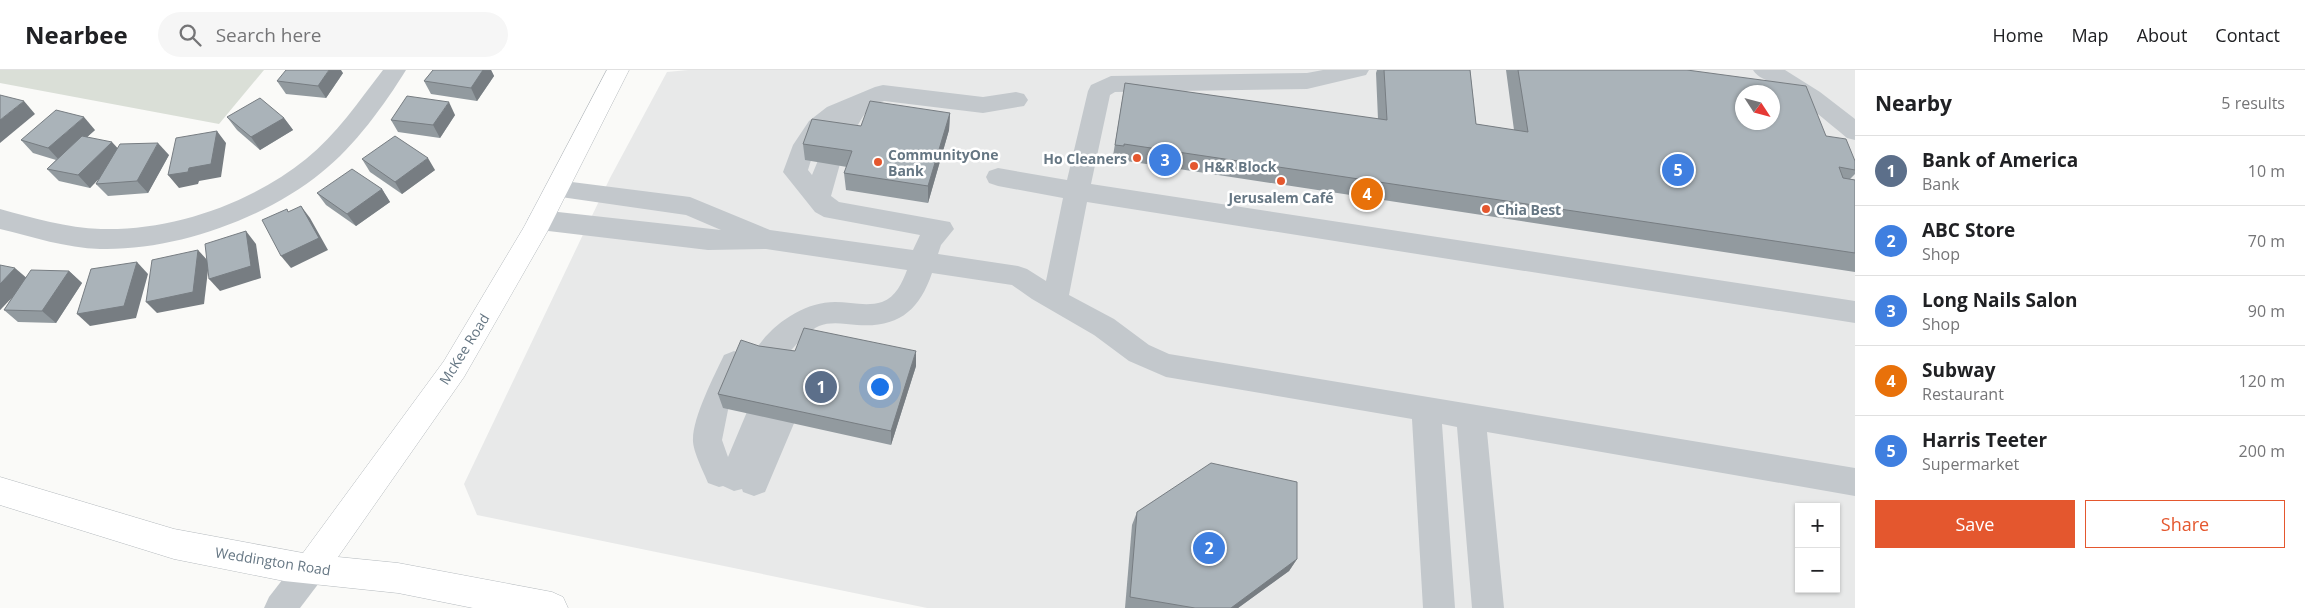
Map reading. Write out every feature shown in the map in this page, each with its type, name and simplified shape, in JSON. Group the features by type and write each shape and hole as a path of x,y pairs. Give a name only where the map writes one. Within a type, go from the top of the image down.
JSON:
{"main road":[{"name":"McKee Road","path":"311,568 454,369 540,220 618,70"},
{"name":"Weddington Road","path":"0,491 174,544 284,566 398,578 552,608"}],"street":[{"path":"0,219 44,231 101,239 130,238 206,222 242,208 280,188 314,166 340,141 395,70"},
{"path":"1055,300 1099,91 1111,84 1307,81 1358,70"},
{"path":"1764,70 1779,76 1855,132"},
{"path":"761,417 735,478 707,440 714,410 731,366 748,347 779,357 805,322 822,314 878,315 901,305 908,297 924,262 929,242 941,229 833,210 824,205 795,172 802,149 811,133 822,120 840,109 883,92 983,105 1016,100"},
{"path":"836,139 865,99"},
{"path":"818,197 828,164"},
{"path":"998,177 1077,191 1855,312"},
{"path":"556,189 690,206 766,239"},
{"path":"540,220 708,240 766,239 1018,276 1055,300 1104,327 1140,353 1166,364 1855,482"},
{"path":"1426,409 1439,608"},
{"path":"1471,416 1488,608"},
{"name":"McKee Road","path":"280,608 311,568"}],"shaded area":[{"path":"0,70 264,70 219,124 0,83"},
{"path":"688,70 1855,70 1855,608 927,608 477,515 464,484 610,178 667,72"}],"building":[{"path":"286,70 329,70 318,86 277,81"},
{"path":"433,70 483,70 471,88 424,81"},
{"path":"1384,70 1470,70 1476,124 1528,132 1518,70 1687,70 1806,86 1826,136 1846,139 1855,161 1855,170 1839,167 1843,178 1855,180 1855,253 1124,144 1124,146 1115,145 1125,83 1387,120"},
{"path":"0,95 24,101 0,120"},
{"path":"407,96 449,102 433,125 391,120"},
{"path":"260,98 284,118 251,137 227,117"},
{"name":"CommunityOne Bank","path":"870,101 950,113 928,186 844,173 852,151 803,144 812,119 861,126"},
{"path":"56,110 84,117 48,148 21,140"},
{"path":"217,131 211,164 189,168 188,172 168,175 176,138"},
{"path":"82,136 112,142 78,175 47,169"},
{"path":"395,136 428,158 395,182 362,159"},
{"path":"158,143 137,181 96,184 120,144"},
{"path":"352,169 382,189 347,214 317,193"},
{"path":"301,206 319,238 281,256 262,220 287,209 288,212"},
{"path":"246,231 251,266 209,279 205,244"},
{"path":"198,250 193,292 146,302 152,260"},
{"path":"137,262 124,306 77,314 91,269"},
{"path":"0,265 15,268 0,284"},
{"path":"31,270 69,271 42,311 4,310"},
{"path":"804,328 916,351 891,431 718,394 741,340 759,346 795,351"},
{"path":"1211,463 1297,482 1297,559 1231,608 1195,608 1130,597 1137,512"}],"place":[{"name":"Ho Cleaners","path":"1137,158"},
{"name":"Long Nails Salon","path":"1165,160"},
{"name":"CommunityOne Bank","path":"878,162"},
{"name":"H&R Block","path":"1194,166"},
{"name":"Harris Teeter","path":"1678,170"},
{"name":"Jerusalem Café","path":"1281,181"},
{"name":"Subway","path":"1367,194"},
{"name":"Chia Best","path":"1486,209"},
{"name":"Bank of America","path":"821,387"},
{"name":"ABC Store","path":"1209,548"}]}
